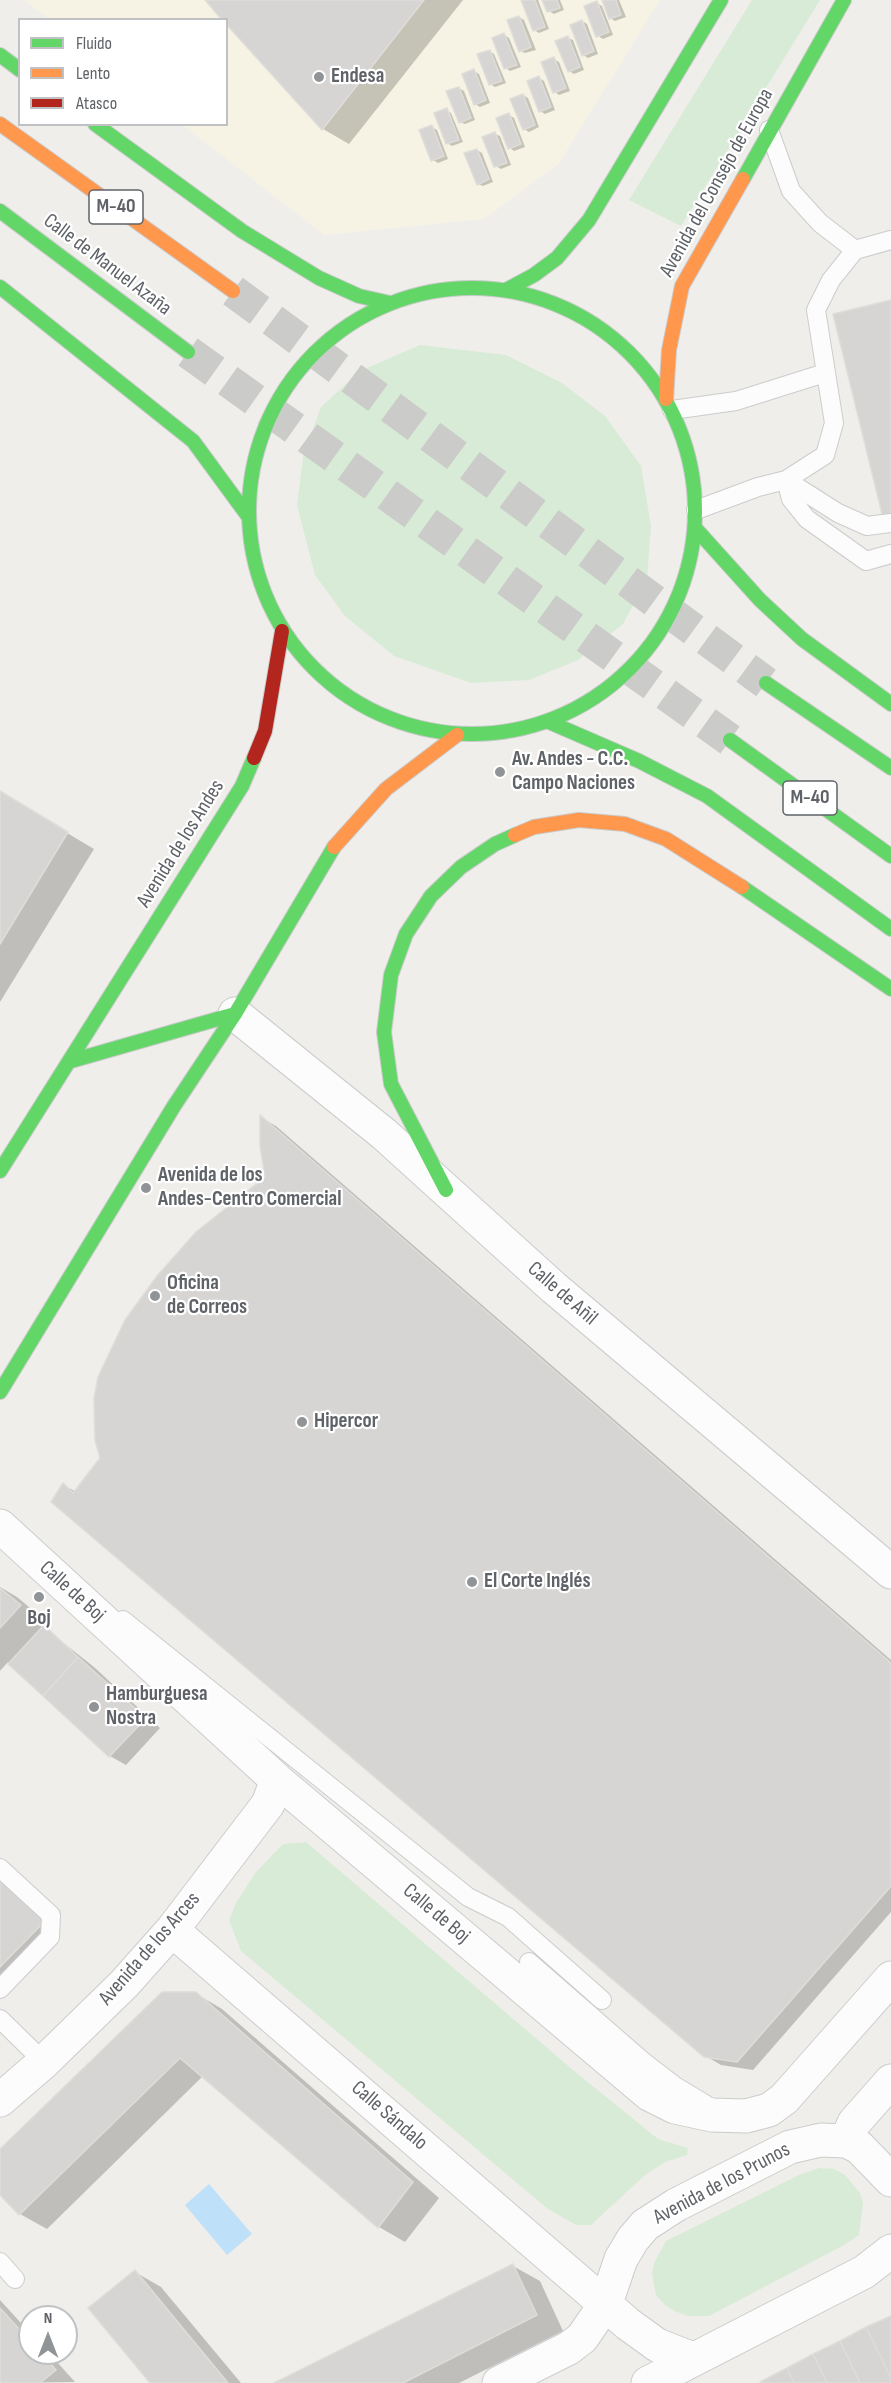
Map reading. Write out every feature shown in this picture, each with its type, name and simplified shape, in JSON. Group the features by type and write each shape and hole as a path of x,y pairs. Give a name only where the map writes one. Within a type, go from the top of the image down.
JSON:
{"main road":[{"path":"506,290 534,275 556,258 589,220 721,0"},
{"name":"Avenida del Consejo de Europa","path":"669,405 669,350 682,286 844,0"},
{"path":"0,55 18,68"},
{"name":"M-40","path":"0,124 233,291"},
{"path":"98,126 242,231 319,279 359,296 390,303"},
{"name":"Calle de Manuel Azaña","path":"0,211 188,352"},
{"path":"0,287 193,441 248,516"},
{"path":"462,288 506,290 569,310 625,348 649,374 669,405 686,442 694,476 696,529 682,591 651,647 605,692 549,722 504,733 457,735 405,725 357,704 315,672 282,631 264,595 252,556 248,516 251,472 263,431 282,393 308,359 341,331 390,303 419,295 462,288"},
{"path":"696,529 760,600 802,639 891,704"},
{"name":"Avenida de los Andes","path":"0,1171 242,786 265,731 282,631"},
{"path":"766,683 891,768"},
{"path":"549,722 639,761 707,796 891,929"},
{"path":"0,1392 174,1106 235,1014 337,841 386,789 457,735"},
{"name":"M-40","path":"730,740 891,856"},
{"path":"446,1190 391,1084 384,1032 388,995 391,975 405,934 431,896 461,867 495,844 534,827 579,820 625,824 666,839 699,858 891,989"},
{"path":"71,1061 235,1014"}],"street":[{"name":"Calle de Añil","path":"235,1014 384,1134 553,1287 891,1572"},
{"name":"Calle de Boj","path":"0,1526 277,1780 649,2094 675,2107 712,2115 746,2115 769,2110 784,2099 891,1978"},
{"name":"Avenida de los Arces","path":"0,2100 44,2062 124,1984 172,1930 268,1804 277,1780"},
{"name":"Calle Sándalo","path":"172,1930 606,2303"},
{"path":"891,2081 854,2123 846,2141 858,2147 891,2180"},
{"name":"Avenida de los Prunos","path":"499,2383 569,2348 582,2338 606,2303 621,2259 645,2225 676,2205 790,2147 821,2140 846,2141"},
{"path":"648,2383 864,2272 891,2252"},
{"path":"606,2303 657,2345 693,2359"}],"lane":[{"path":"769,130 791,191 820,223 855,250"},
{"path":"696,510 758,487 786,480 825,455 834,423 816,310 831,279 855,250 891,240"},
{"path":"669,405 736,401 825,373"},
{"path":"786,480 838,513 867,526 891,523"},
{"path":"786,480 791,499 807,519 867,561 891,554"},
{"path":"56,1577 125,1620 468,1898 508,1917 602,2000"},
{"path":"0,1868 51,1915 50,1937 0,1989"},
{"path":"530,1962 645,2063 675,2086 697,2100 746,2115"},
{"path":"0,2019 44,2062"},
{"path":"0,2262 15,2279"}],"shaded area":[{"path":"24,0 660,0 559,163 484,219 324,235 184,126 228,126 228,18 48,18"}],"green space":[{"path":"752,0 820,0 681,226 629,200"},
{"path":"420,345 506,355 562,383 605,416 641,466 651,526 647,579 623,624 578,660 529,680 471,683 394,656 345,616 315,575 297,505 303,457 321,407 360,371"},
{"path":"306,1842 573,2070 658,2139 688,2148 687,2155 665,2162 645,2175 591,2225 576,2225 548,2209 241,1951 229,1920 236,1903 256,1872 283,1844"},
{"path":"819,2168 834,2169 845,2175 860,2193 863,2204 859,2235 709,2316 688,2316 677,2312 666,2306 656,2295 652,2274 654,2263 666,2241 799,2175"}],"water":[{"path":"209,2184 252,2234 227,2255 185,2205"}],"building":[{"name":"Endesa","path":"205,0 424,0 322,130 228,26 228,18 220,18"},
{"path":"521,0 535,0 545,27 533,31"},
{"path":"542,0 557,0 560,8 547,12"},
{"path":"602,0 616,0 621,15 609,19"},
{"path":"597,1 609,32 596,37 584,6"},
{"path":"519,16 531,47 519,52 507,20"},
{"path":"582,20 594,51 582,56 570,25"},
{"path":"504,33 517,65 504,69 492,38"},
{"path":"568,36 580,67 568,72 555,41"},
{"path":"490,50 502,81 489,85 477,54"},
{"path":"554,57 566,88 553,93 541,62"},
{"path":"474,69 486,100 474,105 462,74"},
{"path":"539,76 551,107 539,112 527,81"},
{"path":"459,87 471,118 459,123 446,91"},
{"path":"523,94 535,125 523,130 510,99"},
{"path":"447,108 459,140 446,144 434,113"},
{"path":"509,113 521,144 508,149 496,118"},
{"path":"432,125 444,156 431,161 419,130"},
{"path":"495,132 507,163 494,167 482,137"},
{"path":"477,149 489,179 477,185 464,153"},
{"path":"891,300 891,520 884,522 833,314"},
{"path":"0,791 68,832 0,944"},
{"name":"El Corte Inglés","path":"260,1115 891,1663 891,1886 737,2062 704,2057 51,1502 63,1483 73,1493 100,1458 95,1440 94,1399 98,1377 125,1320 157,1276 196,1232 265,1177 260,1146"},
{"path":"0,1588 21,1605 0,1628"},
{"path":"44,1625 78,1657 43,1696 8,1664"},
{"name":"Hamburguesa Nostra","path":"78,1657 146,1718 109,1757 43,1696"},
{"path":"0,1879 45,1921 0,1967"},
{"path":"162,1992 196,1992 413,2182 378,2228 180,2058 19,2215 0,2195 0,2149"},
{"path":"513,2264 537,2315 403,2383 274,2383"},
{"path":"135,2270 228,2383 150,2383 88,2308"},
{"path":"0,2308 18,2328 18,2365 52,2365 56,2370 40,2383 0,2383"},
{"path":"891,2316 891,2378 866,2327"},
{"path":"866,2327 891,2378 891,2383 860,2383 840,2341"},
{"path":"840,2341 860,2383 827,2383 813,2354"},
{"path":"813,2354 827,2383 794,2383 787,2368"},
{"path":"787,2368 794,2383 760,2382"}],"tunnel":[{"path":"233,291 766,683"},
{"path":"188,352 730,740"}],"traffic: fast":[{"path":"506,290 534,275 557,258 589,220 721,0"},
{"path":"743,179 844,0"},
{"path":"0,55 18,68"},
{"path":"98,126 242,231 319,278 359,296 390,303"},
{"path":"0,211 188,352"},
{"path":"0,287 193,441 248,516"},
{"path":"472,288 516,292 557,305 596,326 630,353 657,387 678,426 691,467 695,511 691,555 678,596 657,635 630,669 596,696 557,717 516,730 472,734 428,730 387,717 348,696 314,669 287,635 266,596 253,555 249,511 253,467 266,426 287,387 314,353 348,326 387,305 428,292 472,288"},
{"path":"696,529 760,600 802,639 891,704"},
{"path":"766,683 891,768"},
{"path":"549,722 639,761 707,796 891,929"},
{"path":"730,740 891,856"},
{"path":"0,1171 242,786 254,758"},
{"path":"446,1190 391,1084 384,1032 391,975 406,934 431,896 461,867 495,844 515,835"},
{"path":"0,1392 174,1106 235,1014 334,847"},
{"path":"742,887 891,989"},
{"path":"71,1061 235,1014"}],"traffic: slow":[{"path":"0,124 233,291"},
{"path":"666,399 669,350 682,286 743,179"},
{"path":"334,847 386,789 457,735"},
{"path":"515,835 534,827 579,820 625,824 666,839 742,887"}],"traffic: jam":[{"path":"254,758 265,731 282,631"}],"place":[{"name":"Endesa","path":"319,77"},
{"name":"Av. Andes - C.C. Campo Naciones","path":"500,772"},
{"name":"Avenida de los Andes-Centro Comercial","path":"146,1188"},
{"name":"Oficina de Correos","path":"155,1296"},
{"name":"Hipercor","path":"302,1422"},
{"name":"El Corte Inglés","path":"472,1582"},
{"name":"Boj","path":"39,1597"},
{"name":"Hamburguesa Nostra","path":"94,1707"}]}
